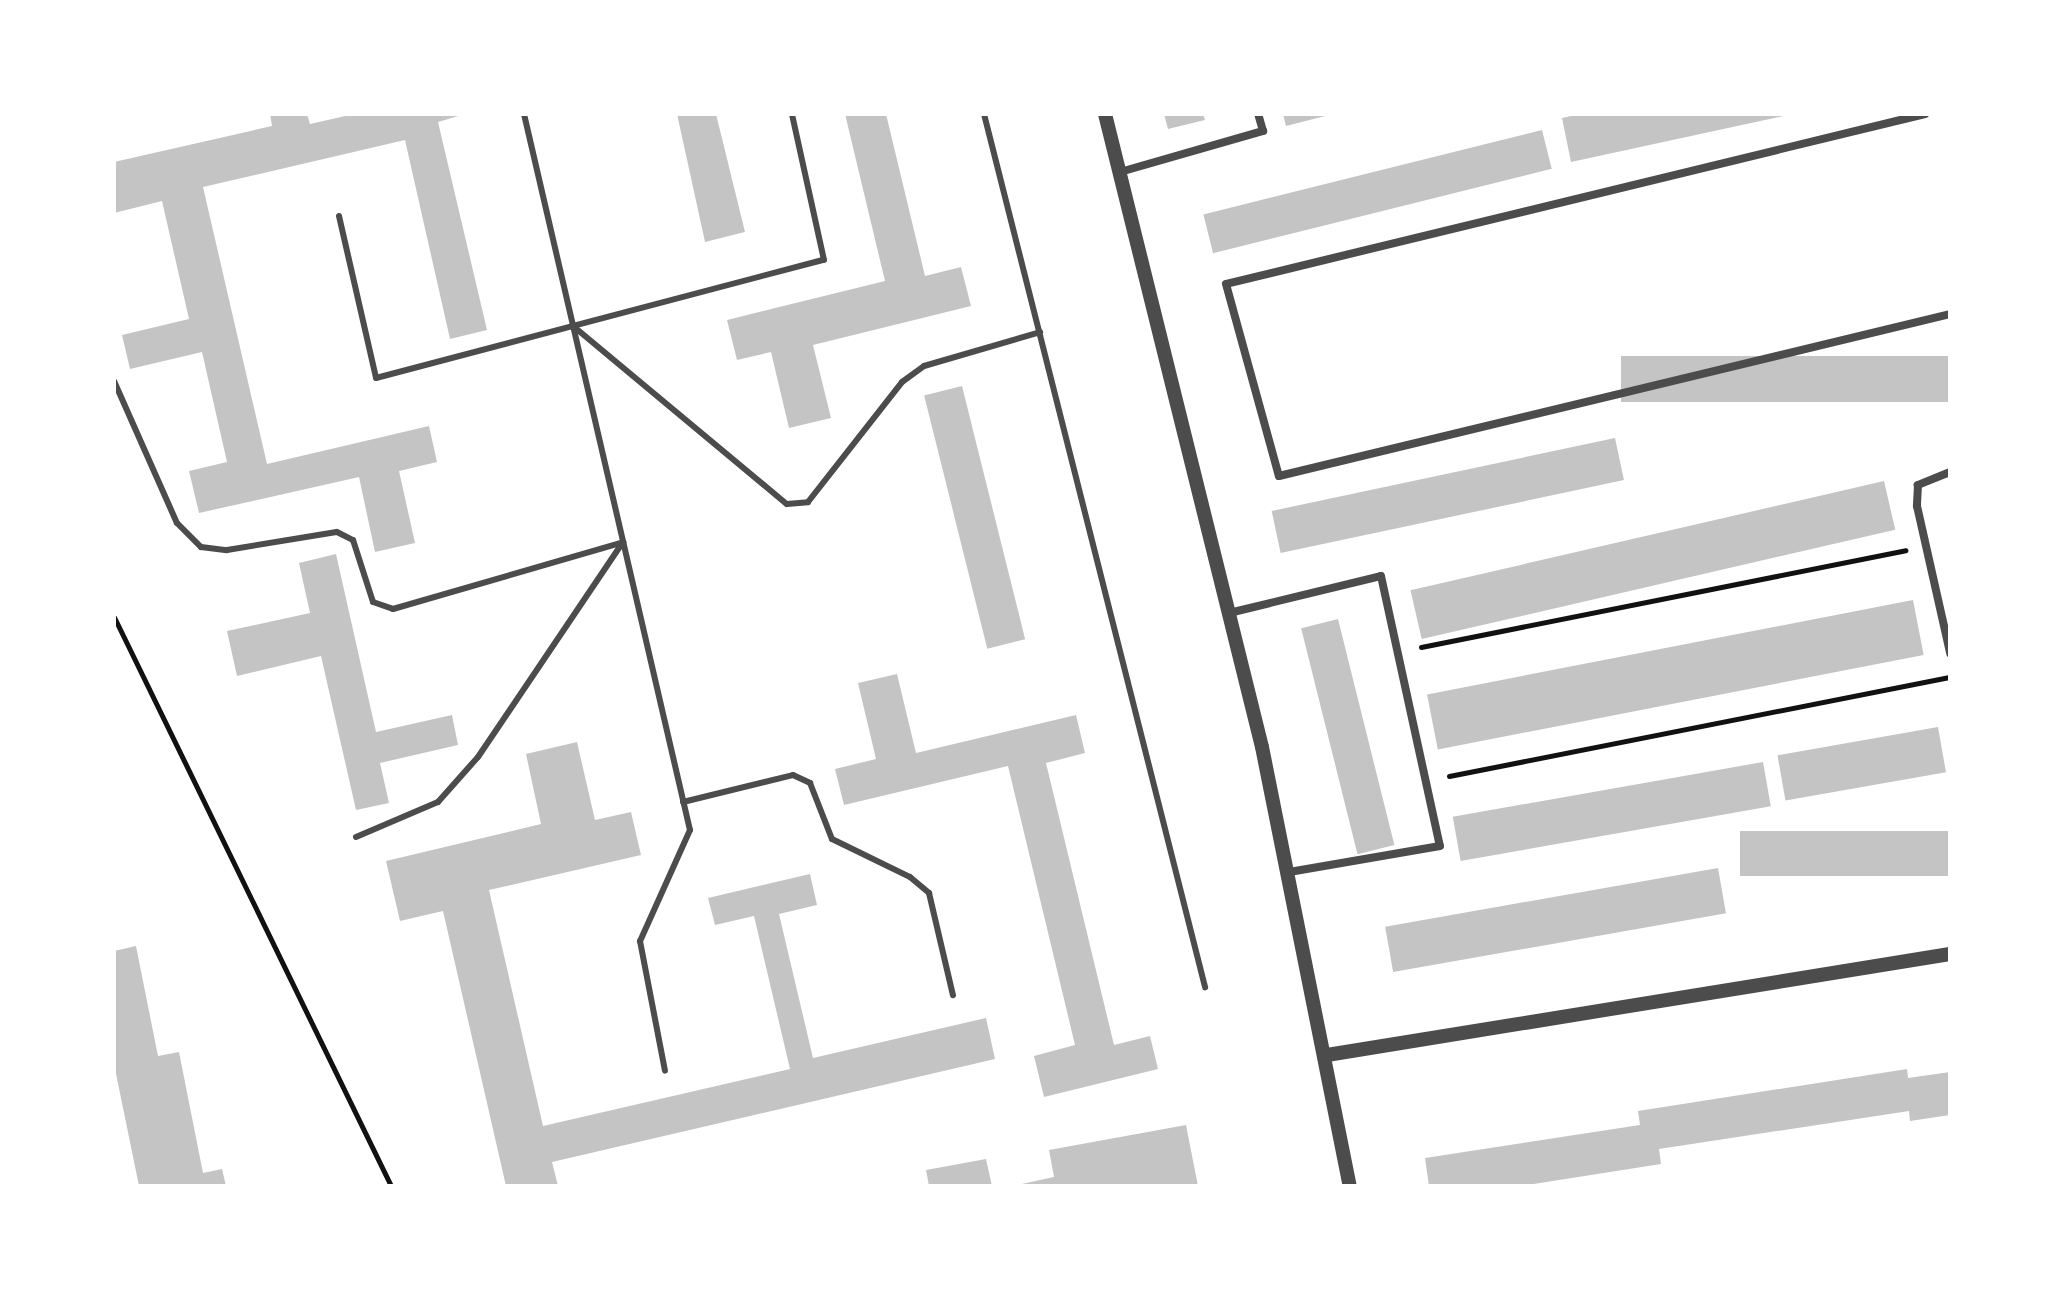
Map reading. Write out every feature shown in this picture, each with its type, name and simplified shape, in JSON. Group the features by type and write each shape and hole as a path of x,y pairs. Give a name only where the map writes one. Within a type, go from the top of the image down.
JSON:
{"street":[{"path":"1105,114 1229,613 1289,872 1327,1055 1350,1186"},
{"path":"1120,172 1263,131 1258,114"},
{"path":"1925,114 1226,284 1279,476 1950,314"},
{"path":"1950,472 1918,485 1926,546 1950,653"},
{"path":"1229,613 1381,576 1440,846 1289,872"},
{"path":"1327,1055 1950,954"}],"lane":[{"path":"524,114 690,830 640,941 665,1071"},
{"path":"339,216 376,378 824,260 792,114"},
{"path":"984,114 1205,987"},
{"path":"573,326 787,504 808,502 902,382 924,366 1040,332"},
{"path":"114,381 177,523 201,547 227,550 337,532 353,540 373,602 393,609 623,542"},
{"path":"356,837 438,802 478,757 623,542"},
{"path":"683,802 793,775 810,783 832,839 910,877 929,893 953,995"}],"path":[{"path":"1397,652 1926,546"},
{"path":"114,617 391,1186"},
{"path":"1425,781 1950,676"}],"building":[{"path":"270,114 307,114 310,124 354,114 465,114 438,122 487,330 450,339 405,140 203,187 267,464 429,426 437,462 399,471 415,543 375,552 359,477 199,513 189,471 227,462 202,352 130,369 122,335 189,319 162,201 114,213 114,162 272,126"},
{"path":"677,114 716,114 745,232 705,242"},
{"path":"845,114 886,114 925,276 961,267 971,306 813,345 831,418 789,428 771,352 737,360 727,320 885,281"},
{"path":"1164,114 1203,114 1205,120 1168,129"},
{"path":"1283,114 1329,114 1329,115 1286,126"},
{"path":"1580,114 1788,115 1571,162 1562,118"},
{"path":"1542,130 1552,169 1213,253 1203,214"},
{"path":"1621,356 1950,356 1950,402 1621,402"},
{"path":"962,386 1025,639 987,649 924,395"},
{"path":"1615,438 1624,480 1281,553 1272,511"},
{"path":"1884,481 1895,530 1422,639 1410,590"},
{"path":"336,554 376,732 452,715 458,745 380,763 389,803 356,810 321,656 237,676 227,631 310,613 299,563"},
{"path":"1913,600 1924,655 1438,749 1427,694"},
{"path":"1338,619 1394,845 1357,854 1301,628"},
{"path":"897,674 916,753 1076,715 1085,753 1046,763 1114,1045 1150,1036 1158,1069 1044,1097 1034,1056 1075,1045 1008,766 844,805 835,769 876,759 858,683"},
{"path":"1938,727 1946,772 1785,801 1777,755"},
{"path":"577,742 595,820 631,812 641,855 489,890 543,1126 790,1069 754,916 715,925 708,898 810,874 817,905 779,914 813,1058 986,1018 995,1059 552,1162 558,1186 506,1186 443,911 400,921 386,861 541,824 526,754"},
{"path":"1763,762 1771,806 1461,861 1453,817"},
{"path":"1740,831 1950,831 1950,876 1740,876"},
{"path":"1718,868 1726,913 1393,972 1385,927"},
{"path":"136,946 158,1056 179,1052 203,1173 222,1169 226,1186 139,1186 114,1064 114,951"},
{"path":"1907,1069 1908,1078 1950,1072 1950,1115 1910,1121 1909,1111 1659,1149 1661,1164 1521,1186 1429,1186 1425,1158 1640,1125 1638,1111"},
{"path":"1186,1125 1198,1186 1012,1186 1054,1177 1049,1150"},
{"path":"986,1159 992,1186 929,1186 926,1170"}]}
